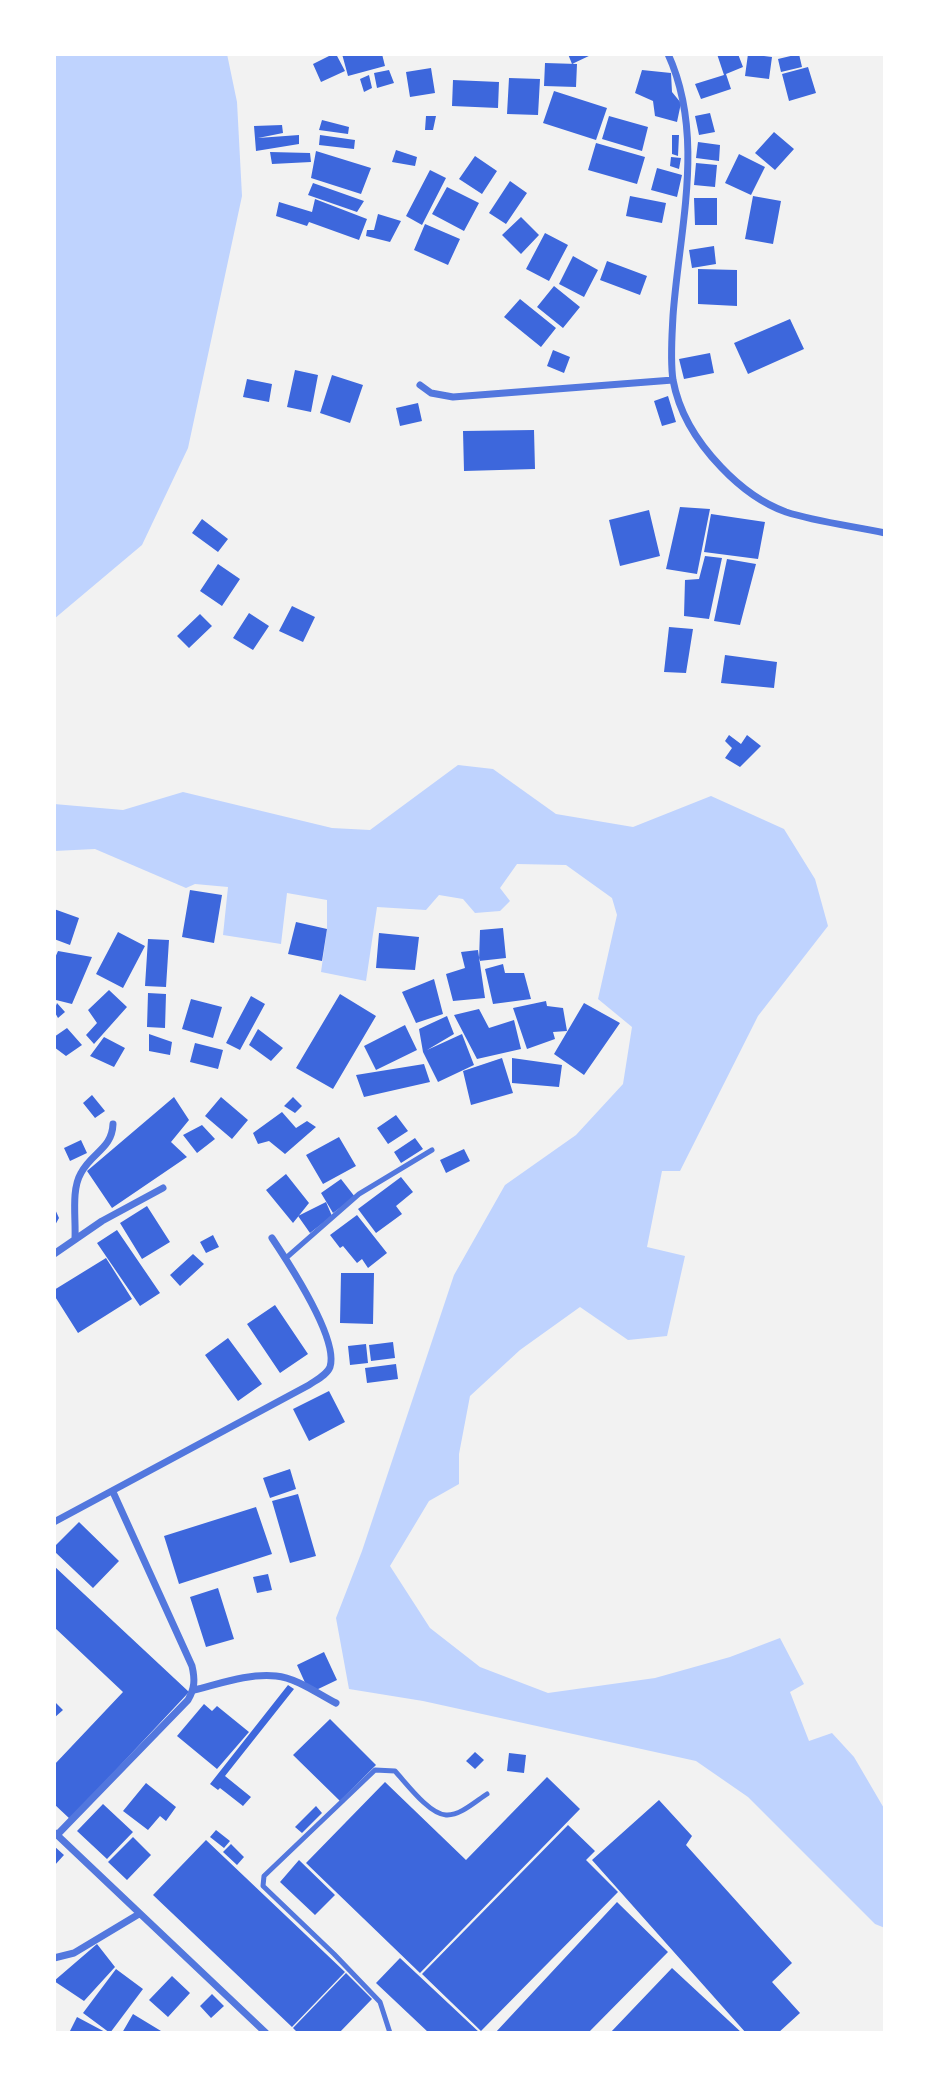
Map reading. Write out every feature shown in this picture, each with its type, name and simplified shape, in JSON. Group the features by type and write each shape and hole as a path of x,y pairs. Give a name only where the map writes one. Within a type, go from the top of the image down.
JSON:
{"street":[{"path":"668,54 685,104 689,147 673,329 673,380 688,424 711,457 741,488 785,512 885,533"},
{"path":"420,385 431,393 453,397 673,380"},
{"path":"75,1238 78,1181 89,1161 111,1141 113,1124"},
{"path":"54,1254 75,1238 163,1188"},
{"path":"54,1522 310,1385 330,1368 330,1353 324,1326 272,1238"},
{"path":"113,1492 192,1666 194,1690 188,1700 56,1834 266,2033"},
{"path":"194,1690 251,1677 275,1676 289,1679 337,1703"},
{"path":"54,1958 74,1953 139,1914"}],"lane":[{"path":"285,1258 359,1194 432,1150"},
{"path":"390,2033 380,2002 263,1886 264,1876 375,1770 395,1771 432,1810 447,1815 463,1810 487,1794"}],"water":[{"path":"54,54 227,54 237,102 242,196 188,448 142,545 54,619"},
{"path":"458,765 493,769 556,814 633,827 711,796 784,829 815,879 828,926 758,1016 680,1171 662,1171 647,1247 685,1256 667,1336 628,1340 580,1307 520,1350 470,1396 459,1454 459,1484 429,1501 390,1566 430,1628 480,1667 548,1693 655,1678 730,1657 780,1638 804,1684 790,1692 809,1741 832,1733 854,1757 885,1810 885,1928 875,1924 748,1797 696,1761 423,1701 349,1689 336,1618 362,1551 454,1275 505,1185 576,1135 623,1084 632,1027 598,999 617,915 612,898 566,865 517,864 500,888 510,901 500,911 475,913 463,899 439,895 426,910 377,907 366,981 321,972 327,929 327,900 287,893 281,944 223,935 228,887 195,884 186,888 95,849 54,851 54,804 123,810 183,792 332,828 370,830"}],"building":[{"path":"336,54 345,71 321,82 313,64"},
{"path":"342,54 382,54 385,66 348,76"},
{"path":"568,54 593,54 572,64"},
{"path":"717,54 738,54 743,67 726,74 731,89 701,99 695,84 724,75"},
{"path":"748,54 772,57 769,79 745,76"},
{"path":"799,54 802,67 781,72 778,59"},
{"path":"545,63 577,64 576,87 544,86"},
{"path":"808,67 816,93 789,101 782,74"},
{"path":"431,68 435,93 410,97 406,72"},
{"path":"389,70 394,83 377,88 374,73"},
{"path":"642,70 671,73 672,92 681,103 677,122 655,116 653,101 635,93"},
{"path":"369,75 372,88 364,92 360,79"},
{"path":"509,78 540,79 538,115 507,114"},
{"path":"453,80 499,82 498,108 452,106"},
{"path":"554,91 607,108 596,140 543,123"},
{"path":"710,113 715,132 699,135 695,116"},
{"path":"426,116 436,116 433,130 425,130"},
{"path":"609,116 648,127 642,151 602,139"},
{"path":"322,120 349,127 348,134 319,130"},
{"path":"282,125 283,133 258,138 299,135 299,144 256,151 254,126"},
{"path":"774,132 794,149 775,170 755,153"},
{"path":"320,135 355,140 354,149 319,145"},
{"path":"672,135 679,135 678,156 672,154"},
{"path":"698,142 720,145 719,161 696,158"},
{"path":"596,143 645,157 637,184 588,170"},
{"path":"396,150 417,157 415,166 392,162"},
{"path":"316,151 371,168 361,194 311,178"},
{"path":"270,152 310,153 311,162 272,164"},
{"path":"739,154 765,167 751,195 725,183"},
{"path":"475,156 497,171 482,194 459,179"},
{"path":"671,157 681,158 679,169 670,166"},
{"path":"696,163 717,165 715,187 694,185"},
{"path":"657,168 682,175 677,197 651,190"},
{"path":"430,170 446,178 422,225 406,216"},
{"path":"510,181 527,193 506,224 489,213"},
{"path":"313,183 364,201 357,212 308,195"},
{"path":"447,187 479,203 464,231 432,214"},
{"path":"630,196 666,203 662,223 626,216"},
{"path":"753,196 781,201 773,244 745,239"},
{"path":"694,198 717,198 717,225 695,225"},
{"path":"315,199 367,219 359,240 309,222 307,226 276,216 279,202 312,212"},
{"path":"378,214 401,221 390,242 366,236 367,230 374,230"},
{"path":"521,217 539,235 521,254 502,235"},
{"path":"425,224 460,239 448,265 414,250"},
{"path":"545,233 568,245 549,281 526,269"},
{"path":"714,246 716,264 692,268 689,250"},
{"path":"573,256 598,270 584,297 559,284"},
{"path":"607,261 647,276 640,295 600,280"},
{"path":"698,269 737,270 737,306 698,304"},
{"path":"554,286 580,307 563,328 537,307"},
{"path":"520,299 556,328 541,347 504,317"},
{"path":"790,319 804,349 748,374 734,343"},
{"path":"553,350 570,357 564,373 547,366"},
{"path":"710,353 714,373 684,379 679,359"},
{"path":"295,370 318,375 311,412 287,407"},
{"path":"332,375 363,385 350,423 320,413"},
{"path":"247,379 272,384 269,402 243,397"},
{"path":"668,396 676,422 662,426 654,401"},
{"path":"418,403 422,421 400,426 396,408"},
{"path":"534,430 535,469 464,471 463,431"},
{"path":"680,507 710,509 697,574 666,569"},
{"path":"649,510 660,556 620,566 609,520"},
{"path":"711,514 765,522 758,559 704,552"},
{"path":"202,519 228,539 218,552 192,533"},
{"path":"705,556 722,558 709,619 684,616 685,580 699,579"},
{"path":"727,559 756,564 740,625 714,621"},
{"path":"218,564 240,579 222,606 200,591"},
{"path":"292,606 315,617 303,642 279,631"},
{"path":"249,613 269,626 253,650 233,638"},
{"path":"200,614 212,626 189,648 177,636"},
{"path":"669,627 693,629 686,673 664,672"},
{"path":"725,655 777,662 774,688 721,683"},
{"path":"729,735 741,744 747,735 761,746 740,767 725,758 732,748 725,741"},
{"path":"190,890 222,895 214,943 182,937"},
{"path":"54,909 79,918 70,945 54,939"},
{"path":"296,922 327,929 322,961 288,954"},
{"path":"503,928 506,958 479,961 480,930"},
{"path":"118,932 145,946 123,988 96,974"},
{"path":"379,933 419,937 415,970 376,968"},
{"path":"148,939 169,940 166,987 145,986"},
{"path":"478,950 485,998 453,1001 446,974 465,968 461,952"},
{"path":"58,951 92,957 72,1004 56,1000 54,996 54,960"},
{"path":"503,964 505,973 524,973 531,999 493,1004 485,969"},
{"path":"434,979 443,1014 416,1023 402,992"},
{"path":"109,990 127,1007 94,1044 86,1035 97,1023 88,1010"},
{"path":"148,993 166,994 165,1028 147,1027"},
{"path":"340,994 376,1016 333,1089 296,1068"},
{"path":"251,996 265,1004 240,1050 226,1043"},
{"path":"191,999 222,1007 213,1038 182,1029"},
{"path":"546,1001 547,1006 563,1008 567,1031 553,1032 555,1039 527,1049 513,1008"},
{"path":"57,1003 65,1012 58,1018 54,1011"},
{"path":"584,1003 620,1023 584,1075 554,1054"},
{"path":"479,1009 489,1028 514,1020 521,1049 477,1059 454,1015"},
{"path":"447,1016 454,1034 427,1050 462,1034 474,1065 438,1082 423,1052 419,1029"},
{"path":"405,1025 417,1050 376,1070 364,1046"},
{"path":"67,1028 82,1045 66,1056 54,1047 54,1037"},
{"path":"258,1029 283,1048 271,1061 249,1045"},
{"path":"149,1034 172,1042 170,1055 149,1051"},
{"path":"104,1037 125,1048 114,1067 90,1056"},
{"path":"195,1043 223,1050 218,1069 190,1062"},
{"path":"502,1058 513,1093 471,1105 463,1071"},
{"path":"512,1058 562,1065 559,1087 512,1083"},
{"path":"424,1064 430,1082 364,1097 356,1075"},
{"path":"92,1095 105,1111 95,1118 83,1103"},
{"path":"174,1097 189,1120 171,1142 187,1157 112,1208 87,1171"},
{"path":"221,1097 248,1120 232,1139 205,1116"},
{"path":"293,1097 302,1106 295,1113 284,1106"},
{"path":"282,1112 296,1128 307,1121 316,1127 285,1154 269,1141 258,1144 253,1133"},
{"path":"396,1115 408,1131 388,1144 377,1128"},
{"path":"202,1125 215,1139 197,1153 183,1135"},
{"path":"339,1137 356,1166 323,1184 306,1155"},
{"path":"415,1138 423,1149 401,1163 394,1152"},
{"path":"81,1140 87,1153 70,1161 64,1148"},
{"path":"464,1149 470,1161 446,1173 440,1160"},
{"path":"286,1174 309,1203 293,1223 266,1190"},
{"path":"401,1177 413,1192 396,1206 402,1214 376,1233 358,1209"},
{"path":"341,1179 355,1197 333,1213 321,1193"},
{"path":"326,1202 332,1216 310,1233 298,1216"},
{"path":"147,1206 170,1242 142,1259 120,1223"},
{"path":"54,1207 59,1218 54,1227"},
{"path":"357,1215 387,1253 368,1268 362,1259 357,1263 330,1235"},
{"path":"117,1230 160,1293 140,1306 97,1243"},
{"path":"213,1235 219,1247 206,1253 200,1242"},
{"path":"193,1254 204,1264 180,1286 170,1275"},
{"path":"106,1258 132,1299 78,1333 54,1295 54,1290"},
{"path":"341,1273 374,1273 373,1324 340,1323"},
{"path":"275,1305 308,1354 280,1373 247,1324"},
{"path":"228,1338 262,1384 238,1401 205,1355"},
{"path":"393,1342 395,1358 371,1361 369,1345"},
{"path":"366,1344 368,1363 350,1365 348,1346"},
{"path":"396,1364 398,1379 367,1383 365,1368"},
{"path":"329,1391 345,1422 309,1441 293,1409"},
{"path":"290,1469 296,1489 270,1498 263,1478"},
{"path":"298,1494 316,1556 290,1563 272,1501"},
{"path":"256,1507 272,1554 179,1584 164,1536"},
{"path":"79,1522 119,1561 93,1588 54,1551 54,1547"},
{"path":"54,1566 189,1692 70,1819 54,1804 54,1765 123,1692 54,1627"},
{"path":"268,1574 272,1590 257,1593 253,1577"},
{"path":"218,1588 234,1639 206,1647 190,1597"},
{"path":"324,1652 337,1680 314,1691 307,1687 297,1665"},
{"path":"288,1685 294,1689 225,1776 251,1797 243,1806 220,1788 218,1790 210,1784"},
{"path":"54,1701 63,1710 54,1718"},
{"path":"204,1704 212,1711 217,1706 249,1732 217,1769 177,1736"},
{"path":"330,1719 376,1765 340,1801 293,1755"},
{"path":"475,1752 484,1760 475,1769 466,1761"},
{"path":"509,1753 526,1755 524,1773 507,1771"},
{"path":"547,1777 580,1809 420,1973 306,1863 385,1782 466,1860"},
{"path":"146,1783 176,1807 166,1821 160,1816 148,1830 123,1811"},
{"path":"659,1800 692,1836 686,1845 792,1963 772,1982 800,2013 778,2033 746,2033 592,1860"},
{"path":"103,1804 133,1832 107,1859 77,1831"},
{"path":"316,1806 322,1813 302,1833 295,1827"},
{"path":"568,1825 595,1851 586,1860 618,1892 481,2031 422,1974"},
{"path":"216,1830 230,1841 224,1848 210,1837"},
{"path":"133,1837 151,1855 127,1880 108,1862"},
{"path":"206,1840 345,1972 292,2027 153,1895"},
{"path":"231,1844 244,1857 237,1865 223,1852"},
{"path":"54,1846 64,1855 54,1866"},
{"path":"299,1860 335,1895 315,1915 280,1882"},
{"path":"617,1902 668,1952 588,2033 495,2033"},
{"path":"97,1944 115,1967 84,2001 54,1981"},
{"path":"400,1958 480,2033 429,2033 376,1983"},
{"path":"672,1968 742,2033 610,2033"},
{"path":"116,1969 143,1989 110,2033 83,2013"},
{"path":"346,1973 372,1999 339,2033 298,2033 293,2028"},
{"path":"172,1976 190,1993 168,2017 149,2000"},
{"path":"212,1994 224,2006 211,2018 200,2006"},
{"path":"133,2014 161,2031 160,2033 122,2033"},
{"path":"77,2017 107,2033 69,2033"}]}
